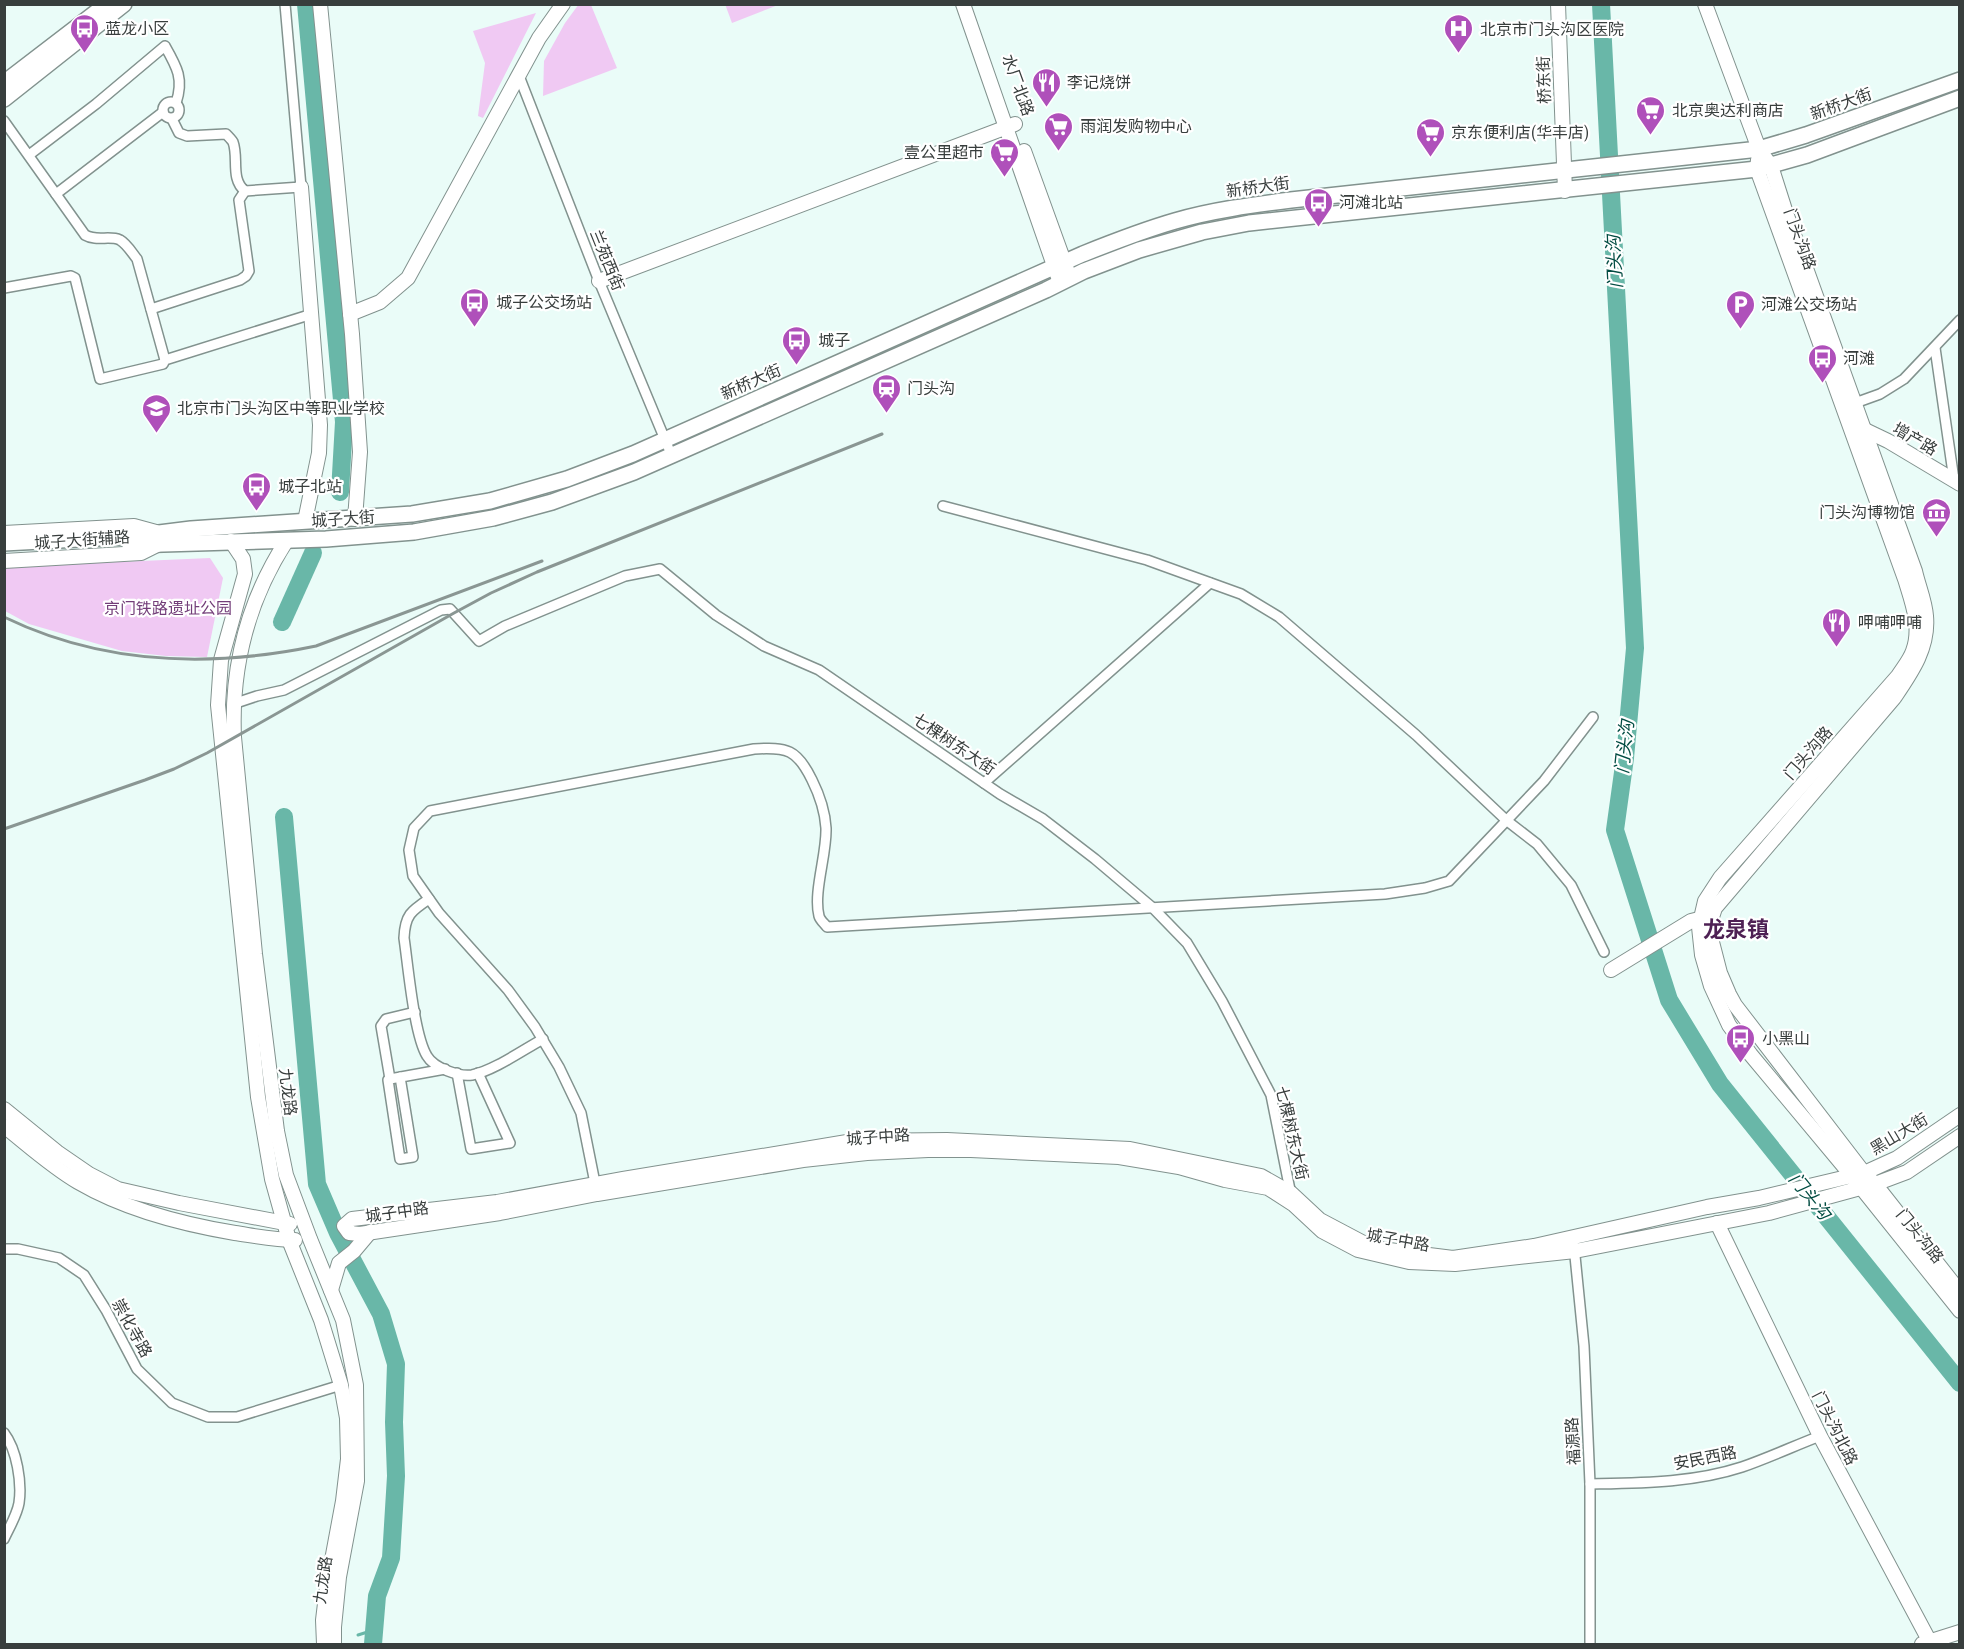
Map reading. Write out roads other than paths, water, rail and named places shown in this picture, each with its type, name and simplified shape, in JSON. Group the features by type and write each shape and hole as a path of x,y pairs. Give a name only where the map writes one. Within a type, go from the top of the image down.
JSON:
{"main road":[{"path":"4,83 107,4"},
{"path":"4,99 124,4"},
{"name":"新桥大街","path":"668,447 1062,273 1136,233 1176,221 1214,212 1291,200 1759,149 1806,135 1959,80"},
{"name":"新桥大街","path":"1062,273 1202,232 1226,228 1308,216 1652,182 1764,168 1807,155 1959,98"},
{"name":"城子大街","path":"4,553 159,538 191,529 412,514 490,501 668,447"},
{"name":"城子大街","path":"4,543 135,536 231,542 414,531 493,518 552,502 633,472 668,447"}],"street":[{"path":"285,4 320,425 319,453 304,521"},
{"path":"320,4 350,314 360,452 355,519"},
{"path":"350,314 380,302 408,278 539,38 562,4"},
{"path":"599,281 1011,126 963,4"},
{"name":"水厂北路","path":"972,4 1062,273"},
{"name":"桥东街","path":"1558,4 1565,191"},
{"name":"门头沟路","path":"1705,4 1759,149 1859,433 1914,570 1926,616 1924,645 1914,671 1894,698 1707,917 1720,973 1735,1005 1858,1175 1959,1292"},
{"path":"29,155 96,104 165,46 178,68 180,83 176,103 179,113 172,119"},
{"name":"兰苑西街","path":"519,76 599,281 668,447"},
{"path":"176,103 168,103 164,106 163,112 166,117 172,119 179,133 188,136 226,134 233,142 237,181 245,191 301,187"},
{"path":"56,194 163,112"},
{"path":"4,121 85,235 92,239 118,239 137,259 165,360"},
{"name":"门头沟路","path":"1764,168 1785,210 1855,403 1859,433"},
{"path":"151,309 240,280 246,276 249,271 239,200 245,191"},
{"path":"4,288 71,276 75,278 100,379 163,364 165,360 312,314"},
{"path":"1855,403 1880,394 1904,379 1959,320"},
{"path":"1935,348 1957,482"},
{"name":"增产路","path":"1859,433 1887,441 1957,482"},
{"path":"944,506 1148,560 1240,594 1279,617 1416,735 1506,820 1537,844 1570,885 1604,952"},
{"name":"城子大街辅路","path":"4,533 134,526 159,538 141,553 4,561"},
{"name":"九龙路","path":"287,540 268,572 250,618 238,658 233,704 234,737 255,954 277,1131 286,1175 343,1320 356,1385 357,1481 339,1577 334,1644"},
{"name":"九龙路","path":"231,542 243,559 245,574 221,660 219,705 258,1097 272,1179 284,1223 321,1320 347,1418 348,1459 343,1501 327,1587 323,1620 324,1644"},
{"name":"七棵树东大街","path":"233,704 284,690 441,610 450,609 479,641 505,626 625,576 660,569 716,615 764,646 819,670 984,783 1043,819 1153,908 1186,943 1222,1001 1271,1095 1292,1198"},
{"path":"984,783 1210,583"},
{"path":"596,1189 581,1113 559,1066 508,990 439,913 413,876 409,850 414,828 430,811 754,748 780,747 803,760 818,792 826,827 818,898 819,917 827,927 1385,894 1425,888 1449,880 1544,781 1593,717"},
{"path":"424,1073 404,938 405,924 411,911 429,899"},
{"path":"1611,970 1691,921 1707,917"},
{"path":"415,1012 386,1019 381,1026 395,1078 413,1157 400,1159 388,1080 395,1078 445,1069"},
{"path":"419,1035 427,1057 445,1069 470,1075 543,1039"},
{"path":"457,1073 471,1149 510,1143 478,1073"},
{"path":"4,1109 57,1152 89,1174 118,1189 284,1223 304,1224"},
{"name":"黑山大街","path":"1828,1180 1858,1175 1897,1158 1959,1114"},
{"path":"4,1126 76,1181 103,1196 143,1211 195,1226 266,1238 310,1239"},
{"name":"黑山大街","path":"1868,1186 1907,1172 1959,1136"},
{"name":"城子中路","path":"596,1189 500,1213 370,1232 349,1233 344,1226 352,1220 802,1160 877,1153 971,1150 1129,1159 1179,1167 1225,1180 1268,1188 1292,1198 1322,1231 1358,1250 1409,1262 1455,1264 1717,1223 1769,1213 1868,1186"},
{"name":"城子中路","path":"1573,1244 1707,1207 1759,1198 1828,1180"},
{"name":"门头沟路","path":"1868,1186 1959,1311"},
{"name":"门头沟北路","path":"1717,1223 1770,1337 1927,1643"},
{"path":"331,1290 339,1263 354,1251 370,1232"},
{"name":"福源路","path":"1573,1244 1584,1346 1590,1484 1590,1644"},
{"name":"崇化寺路","path":"4,1249 18,1249 59,1258 84,1275 106,1310 137,1369 172,1403 208,1417 237,1417 340,1385"},
{"path":"4,1433 8,1438 19,1471 19,1505 4,1539"},
{"name":"安民西路","path":"1590,1484 1643,1483 1695,1478 1741,1467 1820,1436"},
{"path":"1927,1643 1959,1632"}],"waterway":[{"path":"306,4 344,422 340,492"},
{"name":"门头沟","path":"1601,4 1635,648 1625,758 1615,830 1669,1000 1720,1084 1960,1383"},
{"path":"282,622 313,553"},
{"path":"284,817 317,1184 338,1233 381,1314 396,1364 394,1422 396,1476 391,1558 377,1596 373,1644"},
{"path":"358,1635 374,1630"}],"railway":[{"path":"4,829 174,769 207,753 454,613 537,572 882,434"},
{"path":"4,617 41,633 80,645 118,653 157,658 236,658 316,646 542,561"}],"place":[{"name":"蓝龙小区","path":"84,54"},
{"name":"北京市门头沟区医院","path":"1459,54"},
{"name":"李记烧饼","path":"1046,108"},
{"name":"北京奥达利商店","path":"1651,136"},
{"name":"雨润发购物中心","path":"1059,152"},
{"name":"京东便利店(华丰店)","path":"1430,158"},
{"name":"壹公里超市","path":"1005,178"},
{"name":"河滩北站","path":"1318,228"},
{"name":"城子公交场站","path":"475,328"},
{"name":"河滩公交场站","path":"1740,330"},
{"name":"城子","path":"797,366"},
{"name":"河滩","path":"1822,384"},
{"name":"门头沟","path":"886,414"},
{"name":"北京市门头沟区中等职业学校","path":"156,434"},
{"name":"城子北站","path":"257,512"},
{"name":"门头沟博物馆","path":"1936,538"},
{"name":"呷哺呷哺","path":"1837,648"},
{"name":"小黑山","path":"1741,1064"}],"district":[{"name":"龙泉镇","path":"1736,929"}],"park label":[{"name":"京门铁路遗址公园","path":"168,608"}]}
